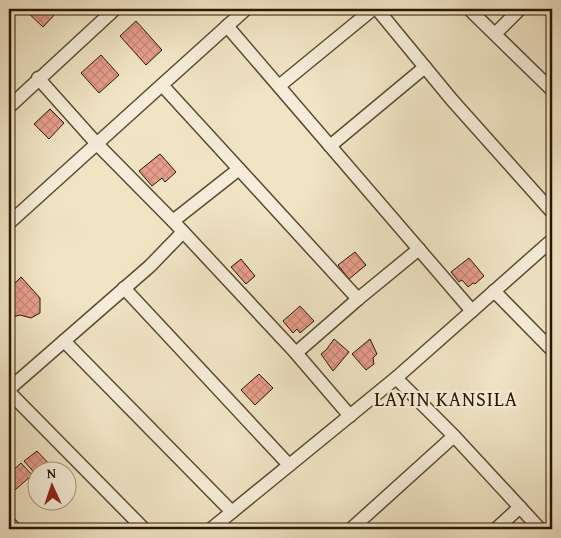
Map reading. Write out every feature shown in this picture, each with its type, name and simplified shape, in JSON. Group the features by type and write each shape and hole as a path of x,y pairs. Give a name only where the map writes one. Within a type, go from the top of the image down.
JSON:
{"street":[{"path":"9,107 38,78 115,9"},
{"path":"9,223 246,9"},
{"path":"279,86 373,9"},
{"path":"377,9 452,100 552,212"},
{"path":"469,9 552,90"},
{"path":"495,34 520,9"},
{"path":"227,26 472,311"},
{"path":"330,146 425,67"},
{"path":"38,78 97,144 173,221 296,353 350,416"},
{"path":"162,85 358,299"},
{"path":"173,221 239,169"},
{"path":"144,529 9,390 150,266 183,232"},
{"path":"211,529 396,378 552,240"},
{"path":"296,353 419,249"},
{"path":"124,288 290,465"},
{"path":"494,291 552,350"},
{"path":"64,341 232,512"},
{"path":"396,378 454,436 540,529"},
{"path":"351,529 454,436"},
{"path":"496,529 520,507"},
{"path":"9,523 14,529"}],"building":[{"path":"24,9 57,9 59,10 43,27"},
{"path":"136,21 162,50 146,65 120,36"},
{"path":"101,55 119,75 99,93 81,73"},
{"path":"50,109 64,123 49,139 34,124"},
{"path":"160,154 176,172 165,182 162,178 152,186 139,171"},
{"path":"355,252 366,265 349,279 338,265"},
{"path":"469,258 484,276 468,287 462,280 459,282 451,272"},
{"path":"241,259 255,276 246,284 231,267"},
{"path":"21,277 40,298 40,313 31,318 20,315 9,318 9,289"},
{"path":"300,306 314,321 300,333 297,329 293,333 283,321"},
{"path":"334,339 349,352 333,371 321,354"},
{"path":"370,339 377,354 373,358 374,364 366,370 352,354"},
{"path":"259,374 273,388 255,405 241,390"},
{"path":"37,451 45,460 28,460 28,466 24,461"},
{"path":"21,463 28,471 28,479 15,490 9,484 9,474"}],"district":[{"name":"LAYIN KANSILA","path":"446,399"}]}
